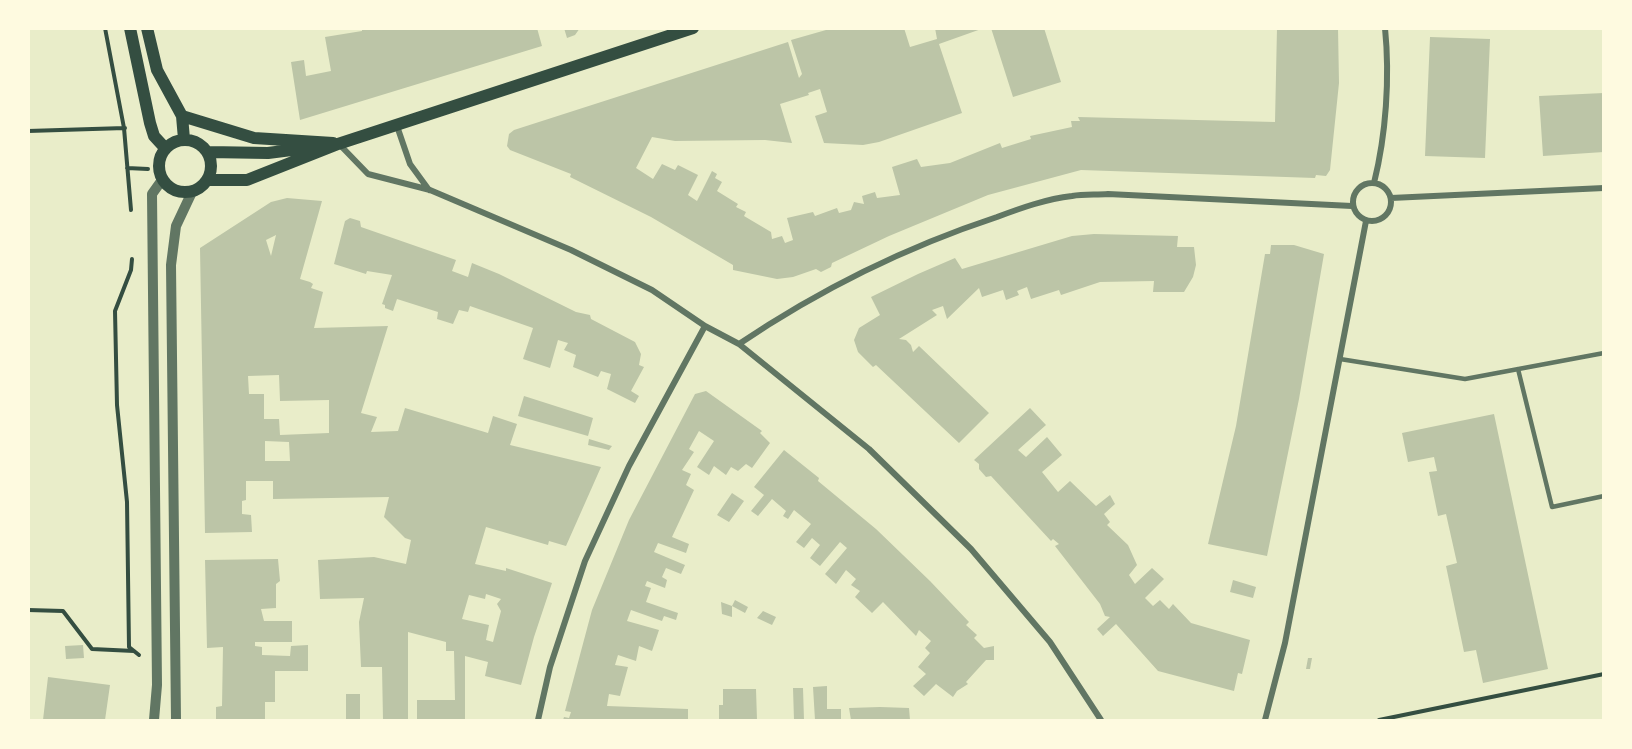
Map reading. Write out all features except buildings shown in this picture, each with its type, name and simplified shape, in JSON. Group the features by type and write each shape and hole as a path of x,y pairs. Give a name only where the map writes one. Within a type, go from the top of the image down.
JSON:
{"main road":[{"path":"130,28 150,123 154,136 165,148"},
{"path":"147,28 157,70 182,116 184,139"},
{"path":"207,180 211,161 208,152 200,144 184,139 165,148 159,158 160,175 175,191 192,192 207,180 247,180 338,144 693,28"},
{"path":"182,116 254,138 338,144"},
{"path":"208,152 268,153 338,144"}],"street":[{"path":"1374,183 1382,153 1387,48 1385,28"},
{"path":"397,126 410,164 430,190"},
{"path":"338,144 368,174 430,190 571,249 652,290 705,326 739,344 869,449 970,549 1050,642 1101,720"},
{"path":"154,720 157,685 152,194 160,175"},
{"path":"1374,183 1385,188 1391,198 1388,213 1382,219 1366,221 1357,215 1352,206 1355,192 1367,184 1374,183"},
{"path":"1391,198 1604,188"},
{"path":"176,720 171,265 176,226 192,192"},
{"path":"739,344 787,312 905,252 976,223 1071,196 1108,194 1352,206"},
{"path":"1265,720 1285,643 1366,221"},
{"path":"538,720 550,668 585,561 629,466 705,326"}],"lane":[{"path":"1340,359 1465,380 1604,353"},
{"path":"1518,369 1552,507 1604,496"}],"path":[{"path":"105,28 124,128 132,212"},
{"path":"28,131 124,128 150,123"},
{"path":"128,168 160,175"},
{"path":"132,253 131,270 114,311 117,405 128,515 129,647 141,657"},
{"path":"28,610 63,611 74,627 85,636 92,649 135,651"},
{"path":"1379,720 1604,674"}]}
